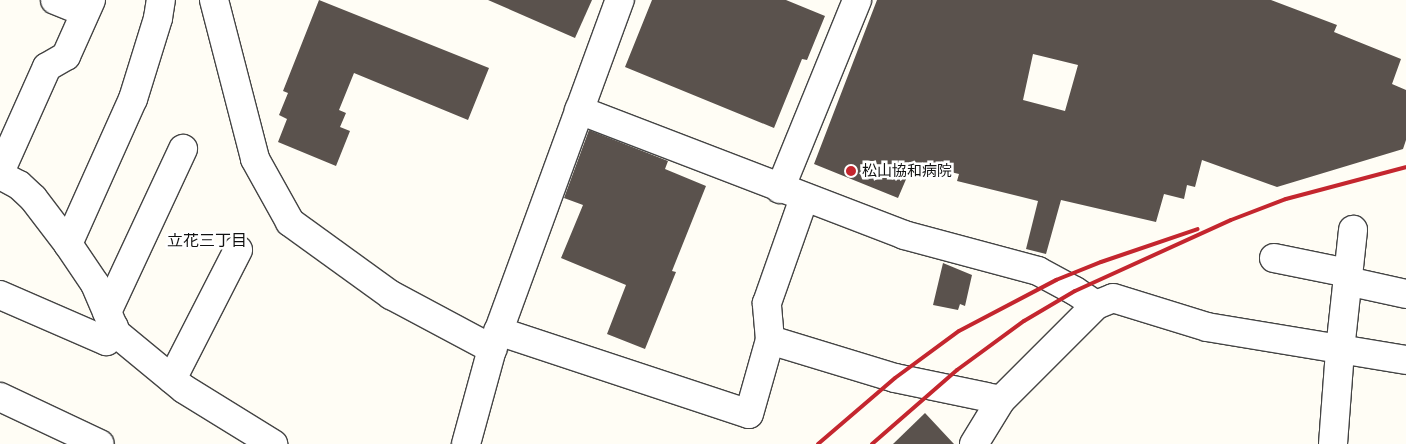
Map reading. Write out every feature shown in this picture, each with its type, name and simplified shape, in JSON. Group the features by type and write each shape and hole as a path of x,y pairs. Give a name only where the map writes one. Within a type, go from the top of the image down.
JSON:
{"street":[{"path":"55,0 88,6 66,56 47,67 0,173 33,198 68,244 95,284 116,332 172,379 245,429 273,444"},
{"path":"68,244 133,99 158,18 161,0"},
{"path":"214,0 255,159 290,222 391,295 495,340 749,414 770,340 767,303 792,193 857,0"},
{"path":"466,444 495,340 620,0"},
{"path":"579,110 904,235 1038,271 1096,305"},
{"path":"0,295 106,341 111,320 183,149"},
{"path":"1333,444 1340,350 1353,230"},
{"path":"172,379 238,250"},
{"path":"1274,258 1406,294"},
{"path":"974,444 1001,400 1096,305 1113,298 1207,327 1406,360"},
{"path":"770,340 895,378 1001,400"},
{"path":"0,398 100,444"}],"building":[{"path":"319,0 489,68 468,120 354,73 339,110 346,113 340,127 350,131 336,166 278,142 287,119 279,115 288,93 283,91"},
{"path":"488,0 592,0 575,38"},
{"path":"652,0 786,0 825,16 807,60 802,59 774,128 625,67"},
{"path":"877,0 1271,0 1337,25 1334,32 1401,59 1392,84 1406,90 1406,140 1403,149 1277,187 1202,160 1195,187 1187,185 1184,199 1164,194 1156,222 1061,200 1046,254 1026,249 1038,201 957,181 959,174 913,163 898,198 814,164","holes":["1033,54 1078,65 1065,111 1023,100"]},
{"path":"589,130 668,161 665,169 706,186 672,271 676,272 645,349 607,334 626,285 561,258 583,205 564,198"},
{"path":"943,263 972,275 965,306 960,304 958,310 933,305"},
{"path":"925,413 954,444 893,444"}],"railway":[{"path":"872,444 957,370 1024,321 1075,291 1231,220 1286,199 1406,167"},
{"path":"818,444 895,378 959,331 1056,280 1101,262 1198,229"}],"place":[{"name":"松山協和病院","path":"851,171"}],"district":[{"name":"立花三丁目","path":"207,240"}]}
